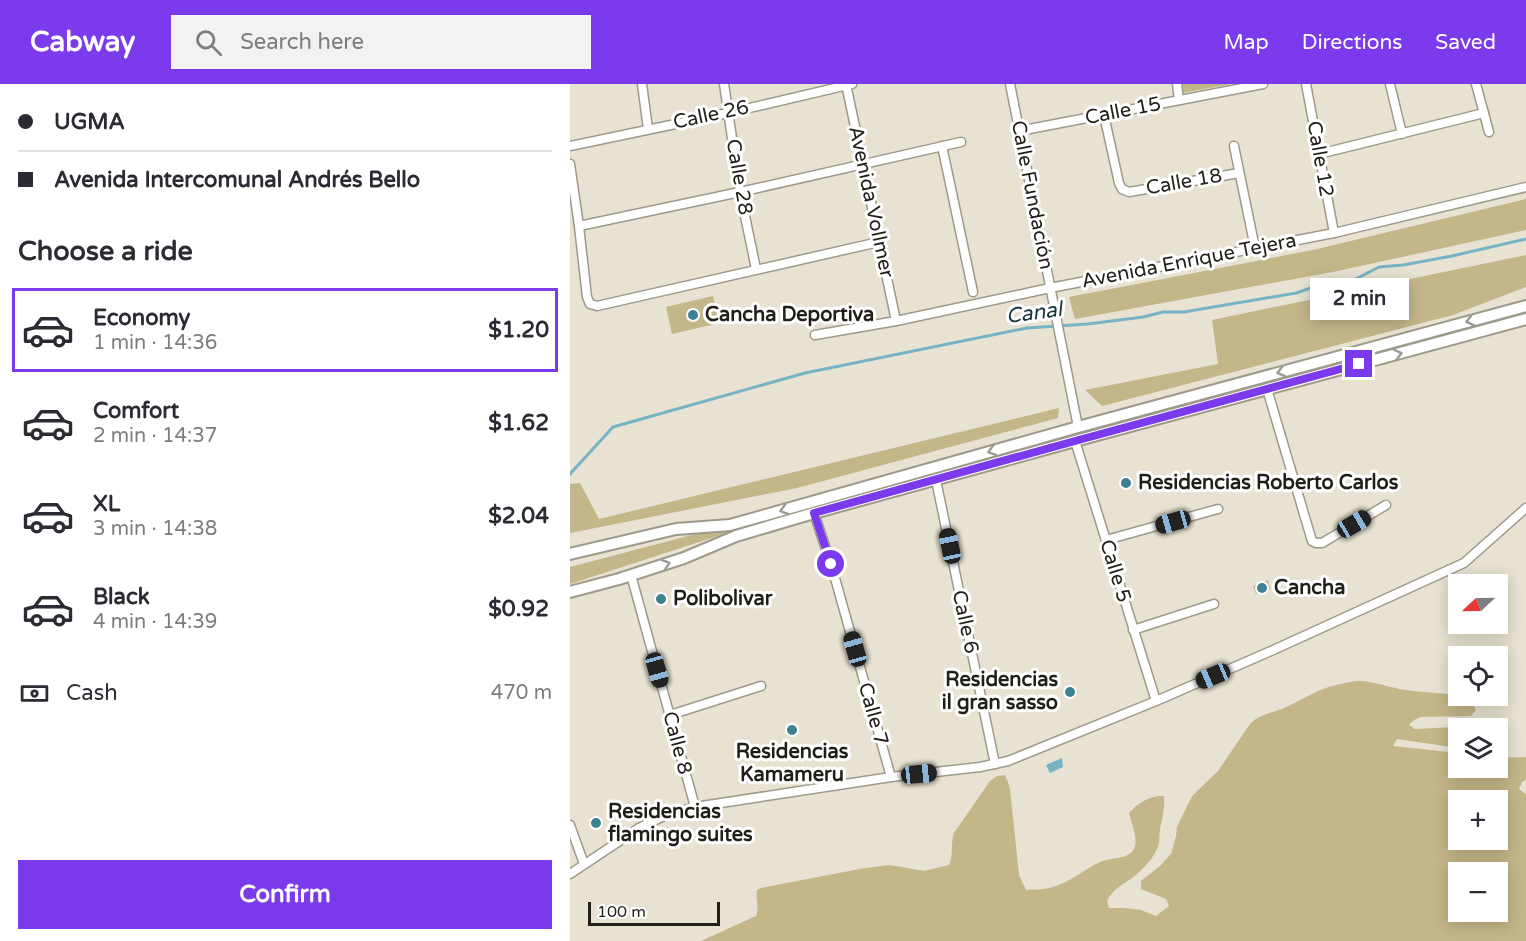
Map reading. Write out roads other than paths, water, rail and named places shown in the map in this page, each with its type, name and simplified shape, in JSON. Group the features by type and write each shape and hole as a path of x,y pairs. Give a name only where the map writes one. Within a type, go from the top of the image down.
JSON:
{"main road":[{"path":"570,554 676,529 730,525 1078,427 1526,306"},
{"path":"570,592 684,558 736,536 814,513 1526,319"},
{"path":"570,547 590,543 604,545"}],"street":[{"path":"642,84 648,129"},
{"name":"Calle 28","path":"724,84 740,192 756,269"},
{"name":"Calle 26","path":"570,146 848,84"},
{"name":"Avenida Vollmer","path":"848,84 862,164 896,321"},
{"name":"Calle Fundación","path":"1010,84 1078,427"},
{"path":"1177,84 1179,100"},
{"name":"Calle 15","path":"1019,131 1263,84"},
{"name":"Calle 12","path":"1306,84 1334,233"},
{"path":"1390,84 1401,135"},
{"path":"1476,84 1489,132"},
{"path":"1319,154 1484,113"},
{"name":"Calle 18","path":"1104,115 1119,183 1122,189 1129,192 1239,172"},
{"path":"579,226 961,142"},
{"path":"942,146 973,292"},
{"path":"1234,146 1255,248"},
{"path":"570,164 587,297 590,304 597,306 879,242"},
{"name":"Avenida Enrique Tejera","path":"814,335 896,321 1050,288 1334,233 1526,188"},
{"path":"1267,389 1312,541 1322,543 1386,505"},
{"name":"Calle 5","path":"1075,441 1156,701"},
{"name":"Calle 6","path":"936,480 995,764"},
{"path":"570,874 648,824 664,816 695,807 1008,761 1156,701 1464,562 1526,508"},
{"path":"1106,540 1218,509"},
{"name":"Calle 7","path":"814,513 831,564 891,777"},
{"name":"Calle 8","path":"631,575 695,807"},
{"path":"1134,630 1214,604"},
{"path":"670,715 761,686"},
{"path":"570,825 584,864"}],"water":[{"path":"1062,758 1063,767 1050,773 1046,765"}],"waterway":[{"name":"Canal","path":"570,474 613,427 805,373 1027,328 1088,324 1163,312 1184,312 1296,293 1314,287 1352,281 1379,267 1452,256 1526,239"}],"place":[{"name":"Cancha Deportiva","path":"693,315"},
{"name":"Residencias Roberto Carlos","path":"1126,483"},
{"name":"Cancha","path":"1262,588"},
{"name":"Polibolivar","path":"661,599"},
{"name":"Residencias il gran sasso","path":"1070,692"},
{"name":"Residencias Kamameru","path":"792,730"},
{"name":"Residencias flamingo suites","path":"596,823"}]}
